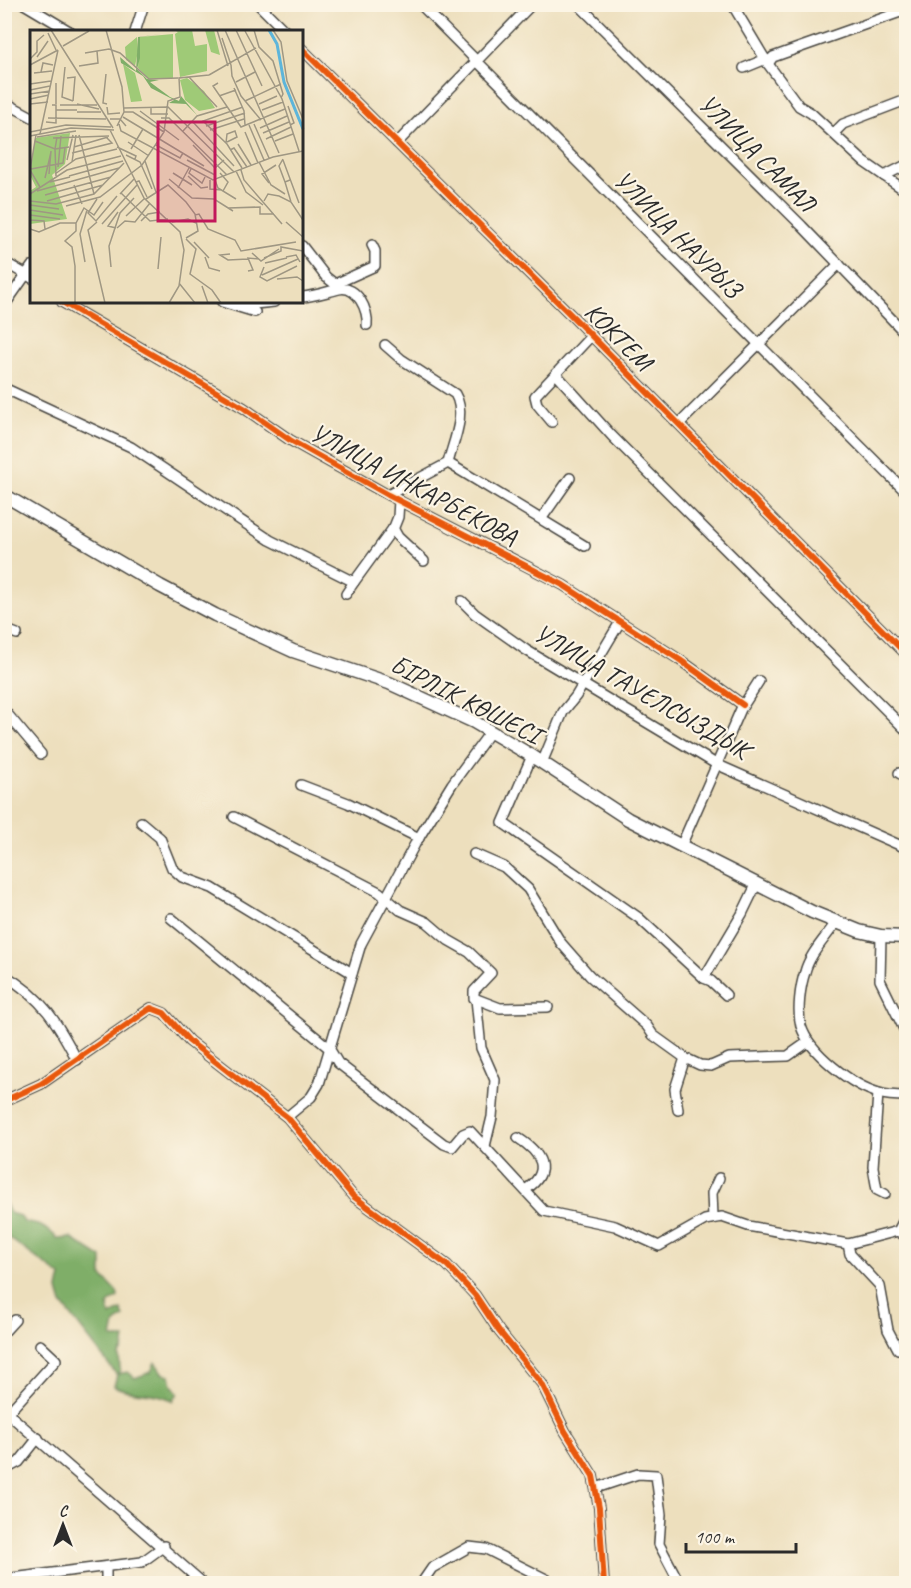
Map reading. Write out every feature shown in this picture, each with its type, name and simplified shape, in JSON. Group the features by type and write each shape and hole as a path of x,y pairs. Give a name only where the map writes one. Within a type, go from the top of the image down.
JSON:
{"main road":[{"name":"БІРЛІК КӨШЕСІ","path":"4,495 159,586 215,615 293,651 389,683 491,731 537,759 606,807 836,922 882,936 906,937"}],"street":[{"path":"24,4 68,30"},
{"path":"136,30 144,4"},
{"path":"258,4 284,30"},
{"name":"УЛИЦА НАУРЫЗ","path":"420,4 906,492"},
{"path":"397,142 532,4"},
{"name":"УЛИЦА САМАЛ","path":"578,4 839,264 906,334"},
{"path":"732,4 767,62 799,106 834,133 864,162 906,191"},
{"path":"744,68 767,62 773,57 906,10"},
{"name":"КОКТЕМ","path":"303,50 679,424 906,654"},
{"path":"834,133 843,124 906,100"},
{"path":"4,102 30,116"},
{"path":"884,176 906,165"},
{"path":"303,297 338,286 375,266 375,250 372,245"},
{"path":"303,247 321,271 361,301 367,316 367,326"},
{"path":"4,262 28,277 4,306"},
{"path":"679,424 839,264"},
{"name":"УЛИЦА ИНКАРБЕКОВА","path":"64,303 244,408 290,440 388,495 563,585 743,705"},
{"path":"226,303 255,312"},
{"path":"236,306 264,303"},
{"path":"552,422 535,400 591,336"},
{"path":"386,345 401,359 455,394 460,402 460,414 448,463 388,495"},
{"path":"556,374 612,436 906,730"},
{"path":"4,388 130,447 270,540 354,582"},
{"path":"448,463 585,546"},
{"path":"542,518 570,478"},
{"path":"346,594 393,528 399,517 399,500"},
{"path":"393,528 398,537 424,561"},
{"name":"УЛИЦА ТАУЕЛСЫЗДЫК","path":"462,601 475,614 582,685 716,765 906,848"},
{"path":"620,622 563,712 503,823 639,918 704,978 711,981 726,995"},
{"path":"4,629 17,634"},
{"path":"681,846 743,705 759,681"},
{"path":"4,710 41,754"},
{"path":"287,1117 315,1091 361,944 419,838 452,784 491,731"},
{"path":"301,785 348,802 419,838"},
{"path":"234,817 387,898 400,910 427,922 491,973 472,994 476,999 500,1008 548,1007"},
{"path":"141,822 160,838 172,867 182,877 212,888 352,973"},
{"path":"474,854 504,867 528,889 561,943 590,976 653,1035 685,1058 711,1066 729,1058 788,1056 808,1042"},
{"path":"704,978 757,883"},
{"path":"171,918 329,1048 338,1062 444,1144 452,1148 463,1134 470,1131 543,1211 615,1226 659,1246 678,1233 713,1218 722,1217 748,1226 848,1244 902,1234 906,1216"},
{"path":"906,920 906,937"},
{"path":"836,922 812,956 805,971 799,1012 808,1042 845,1075 878,1093 906,1096"},
{"path":"882,936 880,980 906,1034"},
{"path":"4,975 27,990 56,1019 77,1060"},
{"path":"476,999 481,1048 495,1080 492,1117 485,1146"},
{"path":"4,1101 41,1084 154,1008 164,1013 189,1041 287,1117 353,1196 432,1254 467,1285 499,1331 542,1384 565,1431 589,1468 596,1488 604,1584"},
{"path":"678,1110 675,1089 685,1058"},
{"path":"878,1093 873,1167 876,1190 885,1194"},
{"path":"518,1138 534,1148 542,1164 541,1172 525,1190"},
{"path":"713,1218 712,1192 719,1178"},
{"path":"848,1244 850,1254 882,1291 888,1330 898,1349"},
{"path":"4,1332 15,1320"},
{"path":"40,1345 56,1360 6,1411 164,1546 204,1584"},
{"path":"4,1470 19,1462 38,1438"},
{"path":"596,1488 638,1474 656,1475 661,1515 659,1544 680,1584"},
{"path":"4,1579 19,1580 142,1562 164,1546"},
{"path":"421,1584 432,1568 469,1547 486,1549 556,1584"},
{"path":"106,1568 106,1584"}],"green space":[{"path":"5,1202 10,1213 20,1216 25,1223 43,1227 58,1239 71,1238 102,1258 102,1276 117,1292 118,1297 108,1304 110,1316 121,1310 124,1317 115,1323 112,1338 125,1338 123,1350 119,1355 118,1374 128,1372 135,1378 151,1372 155,1362 163,1374 170,1375 172,1385 178,1393 173,1401 159,1395 129,1391 114,1386 117,1375 62,1304 58,1290 61,1276 5,1235"}],"cycle path":[{"path":"303,50 571,315 906,654"},
{"path":"64,303 244,408 290,440 388,495 563,585 680,660 743,705"},
{"path":"4,1101 41,1084 151,1008 164,1013 189,1041 287,1117 353,1196 447,1265 475,1295 499,1331 542,1384 565,1431 593,1476 599,1508 604,1584"}]}
